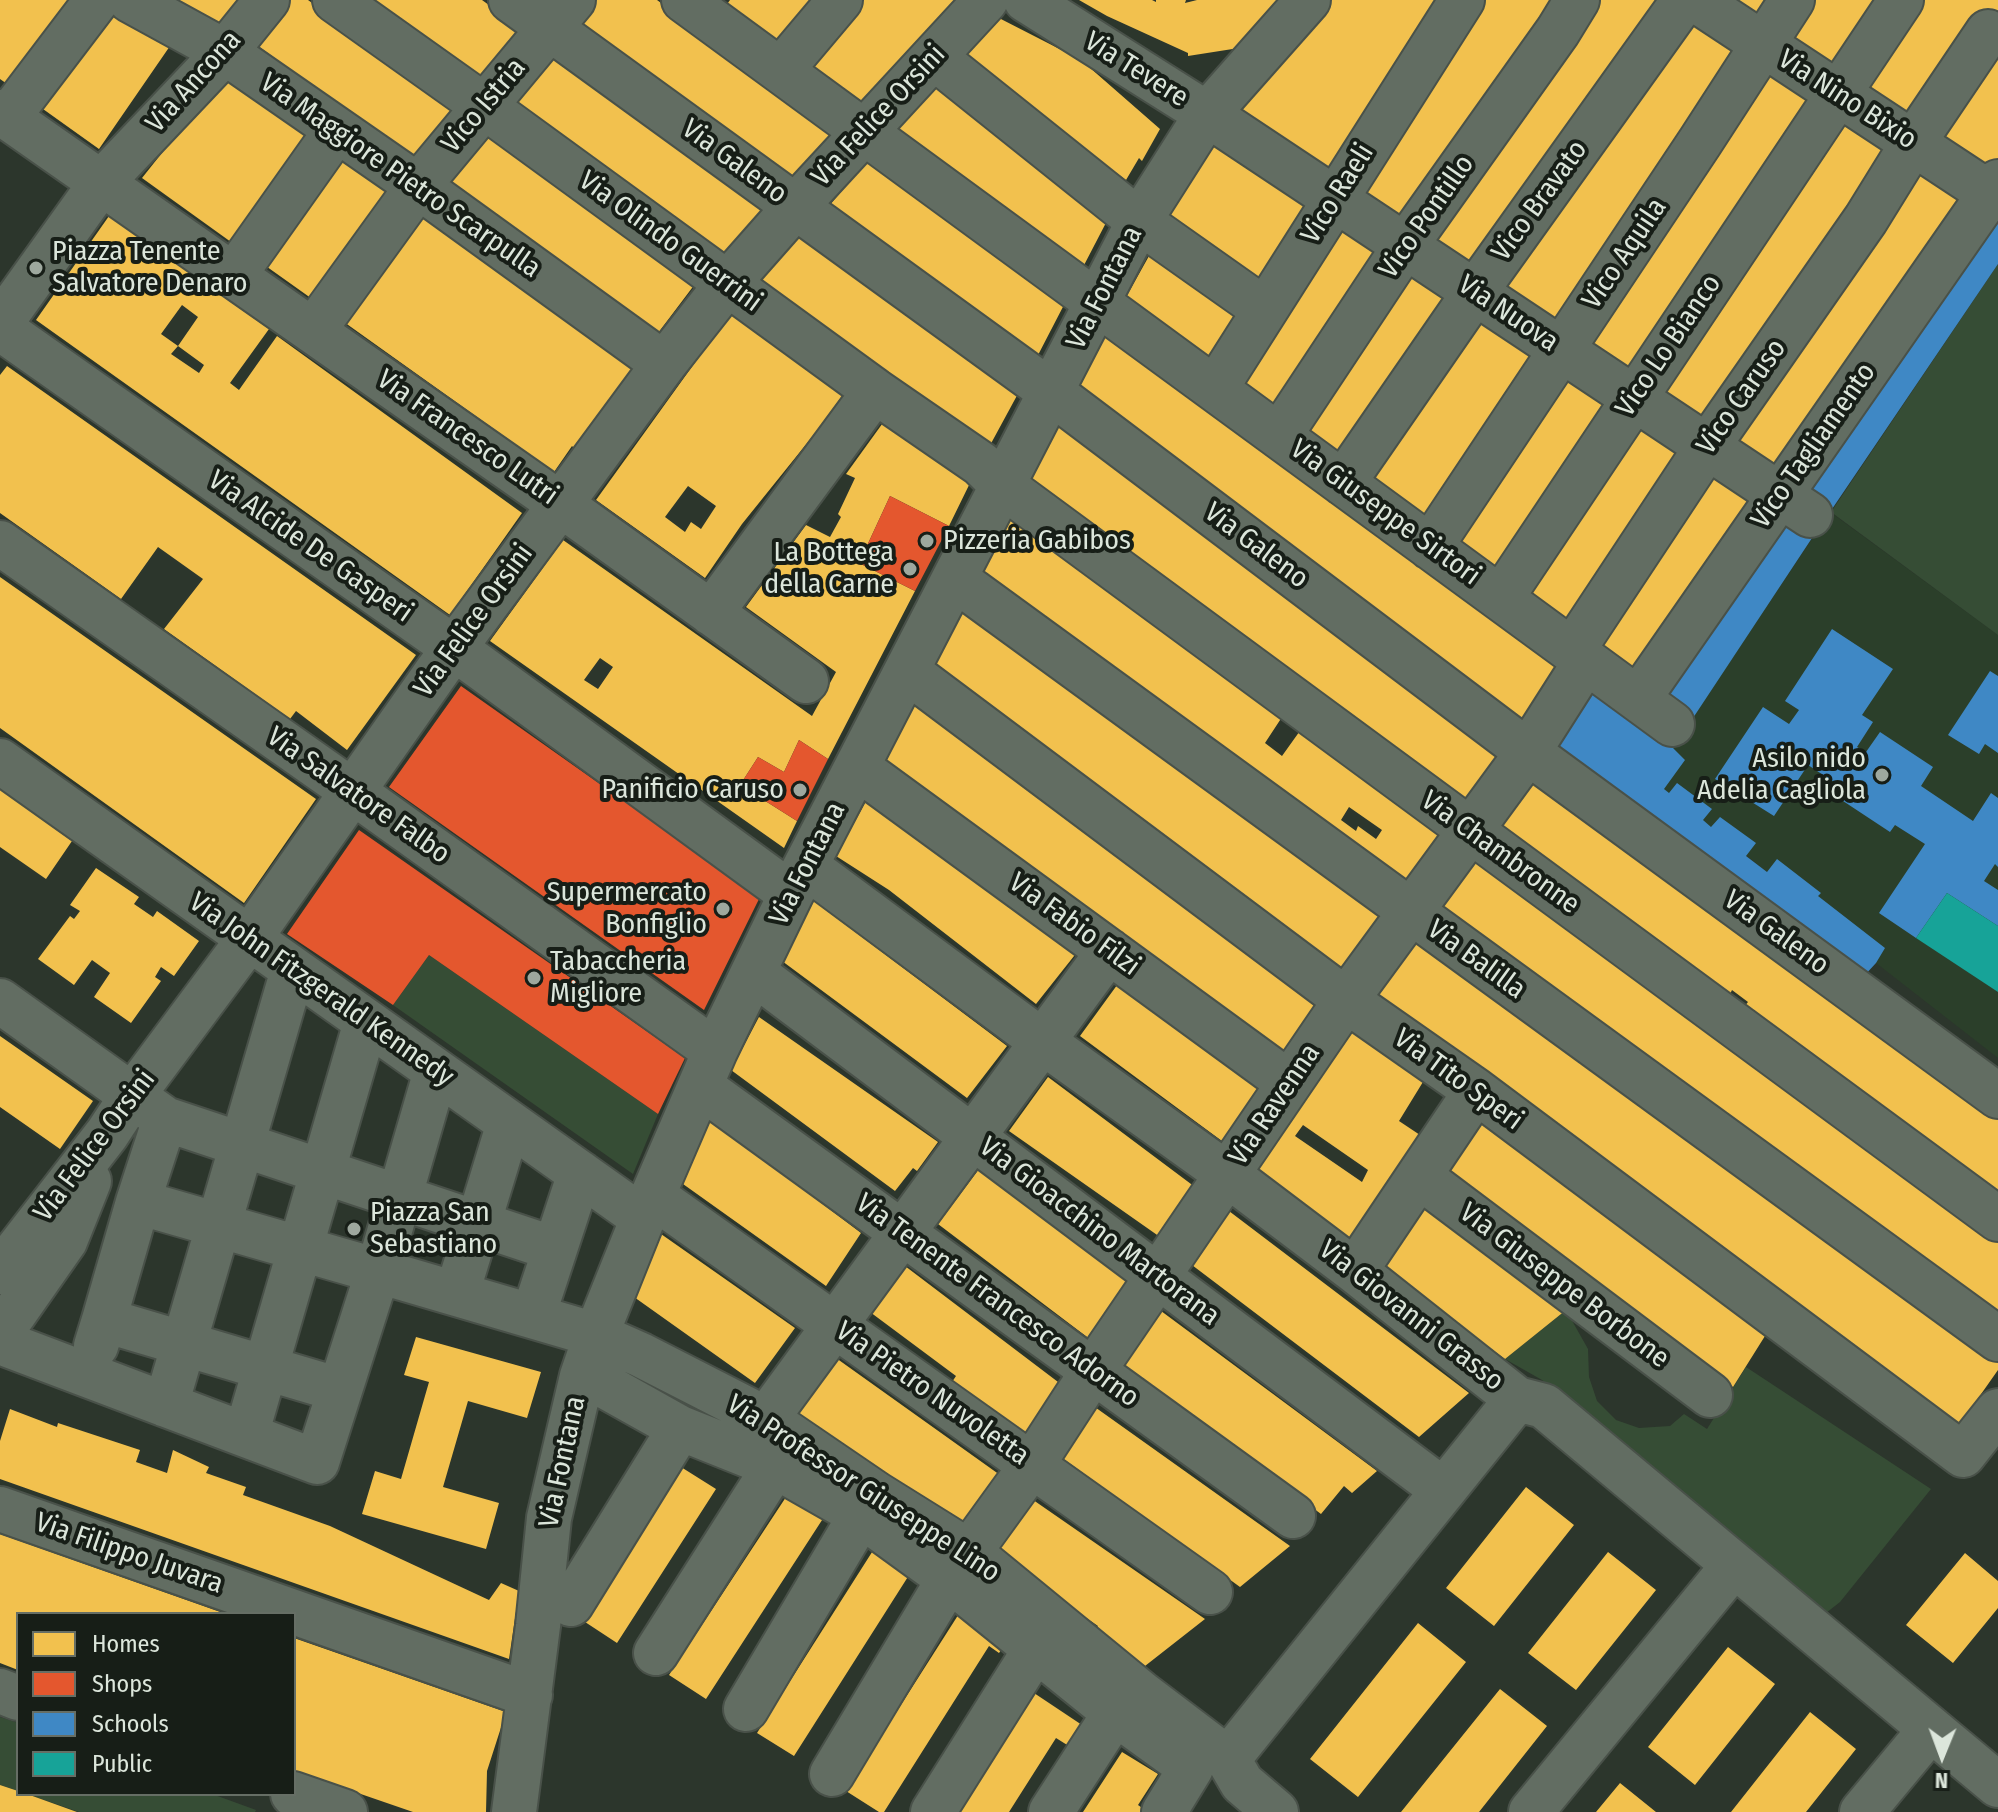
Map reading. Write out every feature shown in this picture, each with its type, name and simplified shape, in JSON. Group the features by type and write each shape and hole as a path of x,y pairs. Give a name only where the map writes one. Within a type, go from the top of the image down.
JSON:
{"street":[{"path":"4,114 97,0"},
{"name":"Via Maggiore Pietro Scarpulla","path":"130,0 225,52 418,186 664,364"},
{"name":"Via Ancona","path":"7,331 115,181 267,0"},
{"name":"Via Olindo Guerrini","path":"335,0 875,391 981,464 1003,486"},
{"name":"Via Galeno","path":"511,0 562,14 795,207 1051,392 1528,752 1998,1096"},
{"path":"781,70 840,0"},
{"name":"Via Felice Orsini","path":"1,1267 107,1134 148,1107 249,939 454,648 664,364 727,284 795,207 986,0"},
{"name":"Via Tevere","path":"1026,0 1207,114"},
{"name":"Via Fontana","path":"514,1812 549,1518 582,1376 648,1207 708,1069 799,880 1139,221 1207,114 1308,0"},
{"name":"Vico Raeli","path":"1215,389 1462,0"},
{"name":"Vico Pontillo","path":"1279,436 1405,246 1577,0"},
{"name":"Vico Bravato","path":"1343,483 1684,0"},
{"name":"Via Nino Bixio","path":"1696,0 1913,143 1995,192"},
{"name":"Vico Aquila","path":"1430,547 1792,0"},
{"name":"Vico Lo Bianco","path":"1501,598 1901,0"},
{"name":"Via Giuseppe Sirtori","path":"697,4 865,133 1672,724"},
{"name":"Vico Istria","path":"313,331 418,186 562,14"},
{"name":"Vico Caruso","path":"1579,656 1707,447 1866,219 1988,32"},
{"path":"934,57 1139,221 1265,310"},
{"name":"Via Francesco Lutri","path":"4,114 115,181 234,275 806,681"},
{"name":"Via Nuova","path":"1207,114 1795,505"},
{"path":"234,275 336,131"},
{"name":"Vico Tagliamento","path":"1638,699 1795,505 1995,192"},
{"name":"Via Alcide De Gasperi","path":"7,331 454,648 799,880"},
{"path":"711,613 875,391"},
{"name":"Via Chambronne","path":"1003,486 1998,1219"},
{"name":"Via Salvatore Falbo","path":"0,543 352,791 708,1069"},
{"name":"Via Balilla","path":"955,579 1998,1339"},
{"name":"Via Ravenna","path":"832,1774 959,1566 1032,1465 1346,1000 1528,752 1579,656"},
{"name":"Via Tito Speri","path":"907,671 1346,1000 1476,1091 1963,1455 1998,1411"},
{"name":"Via John Fitzgerald Kennedy","path":"0,761 580,1173 648,1207"},
{"name":"Via Fabio Filzi","path":"858,768 1289,1083"},
{"name":"Via Giovanni Grasso","path":"799,880 1043,1042 1228,1175 1517,1399 1544,1406 1998,1785"},
{"path":"766,1419 1109,951"},
{"path":"166,1405 293,970"},
{"name":"Via Gioacchino Martorana","path":"754,973 1443,1490"},
{"path":"0,1001 148,1107 322,1172 555,1249"},
{"path":"246,1435 366,1022"},
{"name":"Via Tenente Francesco Adorno","path":"708,1069 903,1233 1293,1516"},
{"path":"0,1342 317,1462 378,1271 436,1071"},
{"path":"1355,1271 1476,1091"},
{"path":"87,1375 138,1202 148,1107"},
{"path":"457,1293 509,1123"},
{"path":"0,1334 65,1241 107,1134"},
{"path":"533,1316 580,1173"},
{"name":"Via Giuseppe Borbone","path":"1419,1176 1710,1395"},
{"name":"Via Professor Giuseppe Lino","path":"138,1202 596,1335 766,1419 869,1505 959,1566 1044,1634 1141,1693 1228,1759 1242,1783 1276,1812"},
{"name":"Via Pietro Nuvoletta","path":"648,1207 835,1325 1210,1592"},
{"path":"104,1320 340,1390"},
{"path":"582,1376 680,1428 869,1505 746,1709"},
{"path":"1228,1759 1517,1399"},
{"path":"571,1604 680,1428"},
{"path":"656,1653 775,1466"},
{"name":"Via Filippo Juvara","path":"0,1509 293,1612"},
{"path":"1531,1812 1734,1565"},
{"name":"Via Filippo Juvara","path":"296,1613 530,1695"},
{"path":"933,1812 1044,1634 1115,1713 1191,1768 1164,1812"},
{"path":"1051,1812 1115,1713"},
{"path":"1862,1812 1931,1729"},
{"path":"296,1795 345,1812"}],"shaded area":[{"path":"1998,264 1998,635 1831,512"},
{"path":"1830,512 1998,635 1998,1058 1876,963 1651,779"},
{"path":"429,955 658,1114 633,1174 393,1005"},
{"path":"1566,1310 1588,1349 1589,1377 1597,1401 1616,1420 1639,1428 1670,1426 1684,1414 1707,1429 1746,1367 1931,1489 1840,1602 1826,1613 1542,1380 1505,1359"},
{"path":"0,1717 16,1722 16,1790 0,1785"},
{"path":"33,1796 218,1796 256,1810 255,1812 79,1812"}],"building: Homes":[{"path":"0,0 71,0 10,86 0,79"},
{"path":"173,0 243,0 223,27"},
{"path":"287,0 308,0 457,109 416,161 254,43"},
{"path":"369,0 482,0 526,32 482,84"},
{"path":"596,0 657,0 838,135 794,183 577,24"},
{"path":"730,0 820,0 779,48 725,7"},
{"path":"864,0 957,0 861,106 807,66"},
{"path":"1079,0 1186,0 1185,3 1197,0 1291,0 1239,48 1188,56 1188,53"},
{"path":"1331,0 1450,0 1335,183 1235,115"},
{"path":"1478,0 1563,0 1407,229 1354,193"},
{"path":"1588,0 1667,0 1477,276 1421,237"},
{"path":"1727,0 1780,0 1763,24"},
{"path":"1803,0 1888,0 1839,73 1781,34"},
{"path":"1914,0 1998,0 1998,27 1915,122 1858,83"},
{"path":"1687,13 1746,51 1561,330 1495,288"},
{"path":"111,15 170,46 99,149 43,109"},
{"path":"997,17 1081,60 1160,129 1142,161 1139,158 1126,180 960,59"},
{"path":"1998,40 1998,161 1989,174 1933,134"},
{"path":"552,51 770,212 725,262 508,103"},
{"path":"1765,65 1820,101 1634,380 1579,343"},
{"path":"224,75 307,133 231,242 142,178"},
{"path":"933,83 1109,217 1082,269 891,130"},
{"path":"1837,111 1896,150 1709,430 1651,391"},
{"path":"484,129 695,284 655,337 443,181"},
{"path":"1213,140 1319,210 1262,294 1163,228"},
{"path":"338,156 392,195 315,301 263,264"},
{"path":"871,157 1066,301 1037,357 828,207"},
{"path":"1914,163 1973,202 1778,476 1725,441"},
{"path":"420,212 635,369 554,472 344,322"},
{"path":"109,216 269,329 230,383 239,390 277,336 522,513 450,615 36,320","holes":["182,305 198,317 178,346 161,334","178,346 204,365 199,373 171,354"]},
{"path":"1334,224 1388,259 1282,414 1234,380"},
{"path":"800,232 1020,390 988,449 754,283"},
{"path":"1154,247 1252,312 1216,367 1125,299"},
{"path":"1407,267 1454,301 1346,460 1298,428"},
{"path":"735,307 845,392 742,524 705,578 596,500","holes":["688,486 716,506 701,529 691,522 685,532 665,517"]},
{"path":"1475,312 1543,360 1433,527 1363,475"},
{"path":"1107,330 1565,664 1523,723 1075,389"},
{"path":"7,366 416,655 347,750 296,711 290,719 164,629 203,579 158,547 121,599 0,513 0,375"},
{"path":"1562,370 1617,406 1502,579 1449,541"},
{"path":"1634,418 1692,457 1573,631 1518,590"},
{"path":"885,420 971,481 949,526 890,496 859,563 915,591 828,759 799,740 784,772 758,757 740,785 797,821 784,848 490,641 563,540 812,716 836,672 746,607 806,525 830,537 855,478 846,474","holes":["600,658 613,667 598,689 584,680"]},
{"path":"1056,423 1502,751 1464,804 1025,483"},
{"path":"1709,469 1759,503 1638,679 1591,645"},
{"path":"1010,513 1284,714 1265,743 1282,756 1302,728 1442,835 1404,889 978,575","holes":["1349,807 1382,830 1376,839 1358,826 1356,831 1341,820"]},
{"path":"0,577 316,799 244,903 0,728"},
{"path":"965,607 1386,915 1345,973 932,668"},
{"path":"916,702 1323,1002 1286,1058 882,763"},
{"path":"1533,773 1998,1118 1998,1199 1744,1007 1748,1002 1732,990 1729,996 1646,931 1642,936 1493,826"},
{"path":"0,789 72,841 46,879 0,847"},
{"path":"870,794 1078,951 1036,1004 889,890 836,856"},
{"path":"1472,857 1998,1242 1998,1319 1433,910"},
{"path":"96,868 139,897 134,904 153,917 157,911 199,941 174,976 161,967 155,977 161,981 131,1023 94,997 110,973 92,960 74,985 38,959 70,916 74,919 80,911 70,905"},
{"path":"814,901 1007,1046 967,1098 782,961"},
{"path":"1415,937 1998,1361 1998,1370 1960,1424 1372,996"},
{"path":"1120,981 1264,1088 1226,1144 1080,1036"},
{"path":"759,1017 938,1142 917,1171 913,1168 895,1191 731,1070"},
{"path":"1352,1023 1426,1077 1399,1121 1423,1137 1357,1246 1249,1169","holes":["1303,1125 1368,1170 1362,1182 1295,1136"]},
{"path":"0,1036 93,1101 60,1149 0,1107"},
{"path":"1048,1077 1195,1187 1160,1237 1009,1131"},
{"path":"1477,1116 1770,1328 1733,1387 1437,1168"},
{"path":"710,1119 861,1233 826,1286 683,1184"},
{"path":"979,1169 1131,1281 1091,1340 938,1224"},
{"path":"1416,1199 1566,1310 1505,1359 1374,1264"},
{"path":"1225,1208 1469,1393 1419,1437 1188,1262"},
{"path":"661,1234 795,1328 755,1383 634,1297"},
{"path":"905,1266 1062,1385 1028,1440 952,1382 956,1376 870,1312"},
{"path":"1157,1308 1377,1471 1352,1493 1344,1486 1321,1514 1119,1363"},
{"path":"416,1337 541,1372 527,1418 468,1401 443,1487 499,1503 486,1549 362,1514 375,1471 401,1479 429,1382 404,1375"},
{"path":"836,1358 1000,1475 961,1530 797,1414"},
{"path":"1092,1405 1290,1546 1240,1587 1058,1455"},
{"path":"10,1409 57,1427 58,1423 140,1450 136,1462 167,1473 173,1450 209,1467 206,1473 246,1487 243,1495 330,1526 489,1600 501,1583 519,1591 509,1659 0,1479 0,1441"},
{"path":"681,1467 716,1489 617,1643 582,1620"},
{"path":"1526,1487 1574,1525 1494,1626 1446,1588"},
{"path":"788,1494 824,1517 706,1699 669,1675"},
{"path":"1026,1495 1205,1619 1145,1666 1095,1630 1098,1626 988,1550"},
{"path":"0,1534 220,1612 16,1612 16,1669 0,1663"},
{"path":"874,1549 911,1572 794,1756 757,1733"},
{"path":"1608,1552 1656,1590 1576,1690 1528,1653"},
{"path":"1965,1553 1998,1581 1998,1608 1953,1663 1906,1625"},
{"path":"962,1609 1009,1638 999,1653 989,1646 884,1812 879,1812 846,1791"},
{"path":"1418,1623 1466,1662 1358,1797 1310,1759"},
{"path":"296,1639 506,1712 487,1771 486,1812 413,1812 296,1772"},
{"path":"1728,1647 1775,1684 1695,1785 1648,1747"},
{"path":"1500,1689 1547,1726 1479,1812 1401,1812"},
{"path":"1034,1693 1085,1727 1072,1748 1056,1738 1009,1812 958,1812"},
{"path":"1810,1712 1856,1749 1806,1812 1731,1812"},
{"path":"1122,1752 1158,1774 1138,1805 1148,1812 1083,1812"},
{"path":"1620,1783 1656,1812 1596,1812"},
{"path":"0,1785 16,1790 16,1796 33,1796 77,1812 0,1812"}],"building: Shops":[{"path":"890,496 949,526 915,591 859,563"},
{"path":"461,686 760,897 704,1010 389,787"},
{"path":"799,740 828,759 797,821 740,785 758,757 784,772"},
{"path":"359,830 685,1058 658,1114 429,955 393,1005 287,934"}],"building: Schools":[{"path":"1998,219 1998,264 1830,512 1797,490"},
{"path":"1778,516 1812,538 1693,718 1656,693"},
{"path":"1832,629 1893,669 1862,715 1873,722 1857,747 1866,752 1880,732 1933,767 1921,786 1973,821 1991,793 1998,798 1998,867 1995,864 1984,881 1998,890 1998,926 1947,893 1916,938 1879,913 1925,844 1895,825 1890,832 1840,799 1846,790 1808,765 1774,816 1715,779 1763,707 1789,724 1799,710 1785,701"},
{"path":"1990,671 1998,676 1998,753 1985,744 1979,754 1948,735"},
{"path":"1588,685 1685,760 1664,789 1669,793 1677,783 1712,809 1703,820 1711,827 1720,817 1756,843 1746,856 1767,872 1777,859 1821,893 1818,896 1885,948 1864,976 1553,744"}],"building: Public":[{"path":"1947,893 1998,926 1998,992 1916,938"}],"place":[{"name":"Piazza Tenente Salvatore Denaro","path":"36,268"},
{"name":"Pizzeria Gabibos","path":"927,541"},
{"name":"La Bottega della Carne","path":"910,569"},
{"name":"Asilo nido Adelia Cagliola","path":"1882,775"},
{"name":"Panificio Caruso","path":"800,790"},
{"name":"Supermercato Bonfiglio","path":"723,909"},
{"name":"Tabaccheria Migliore","path":"534,978"},
{"name":"Piazza San Sebastiano","path":"354,1229"}]}
